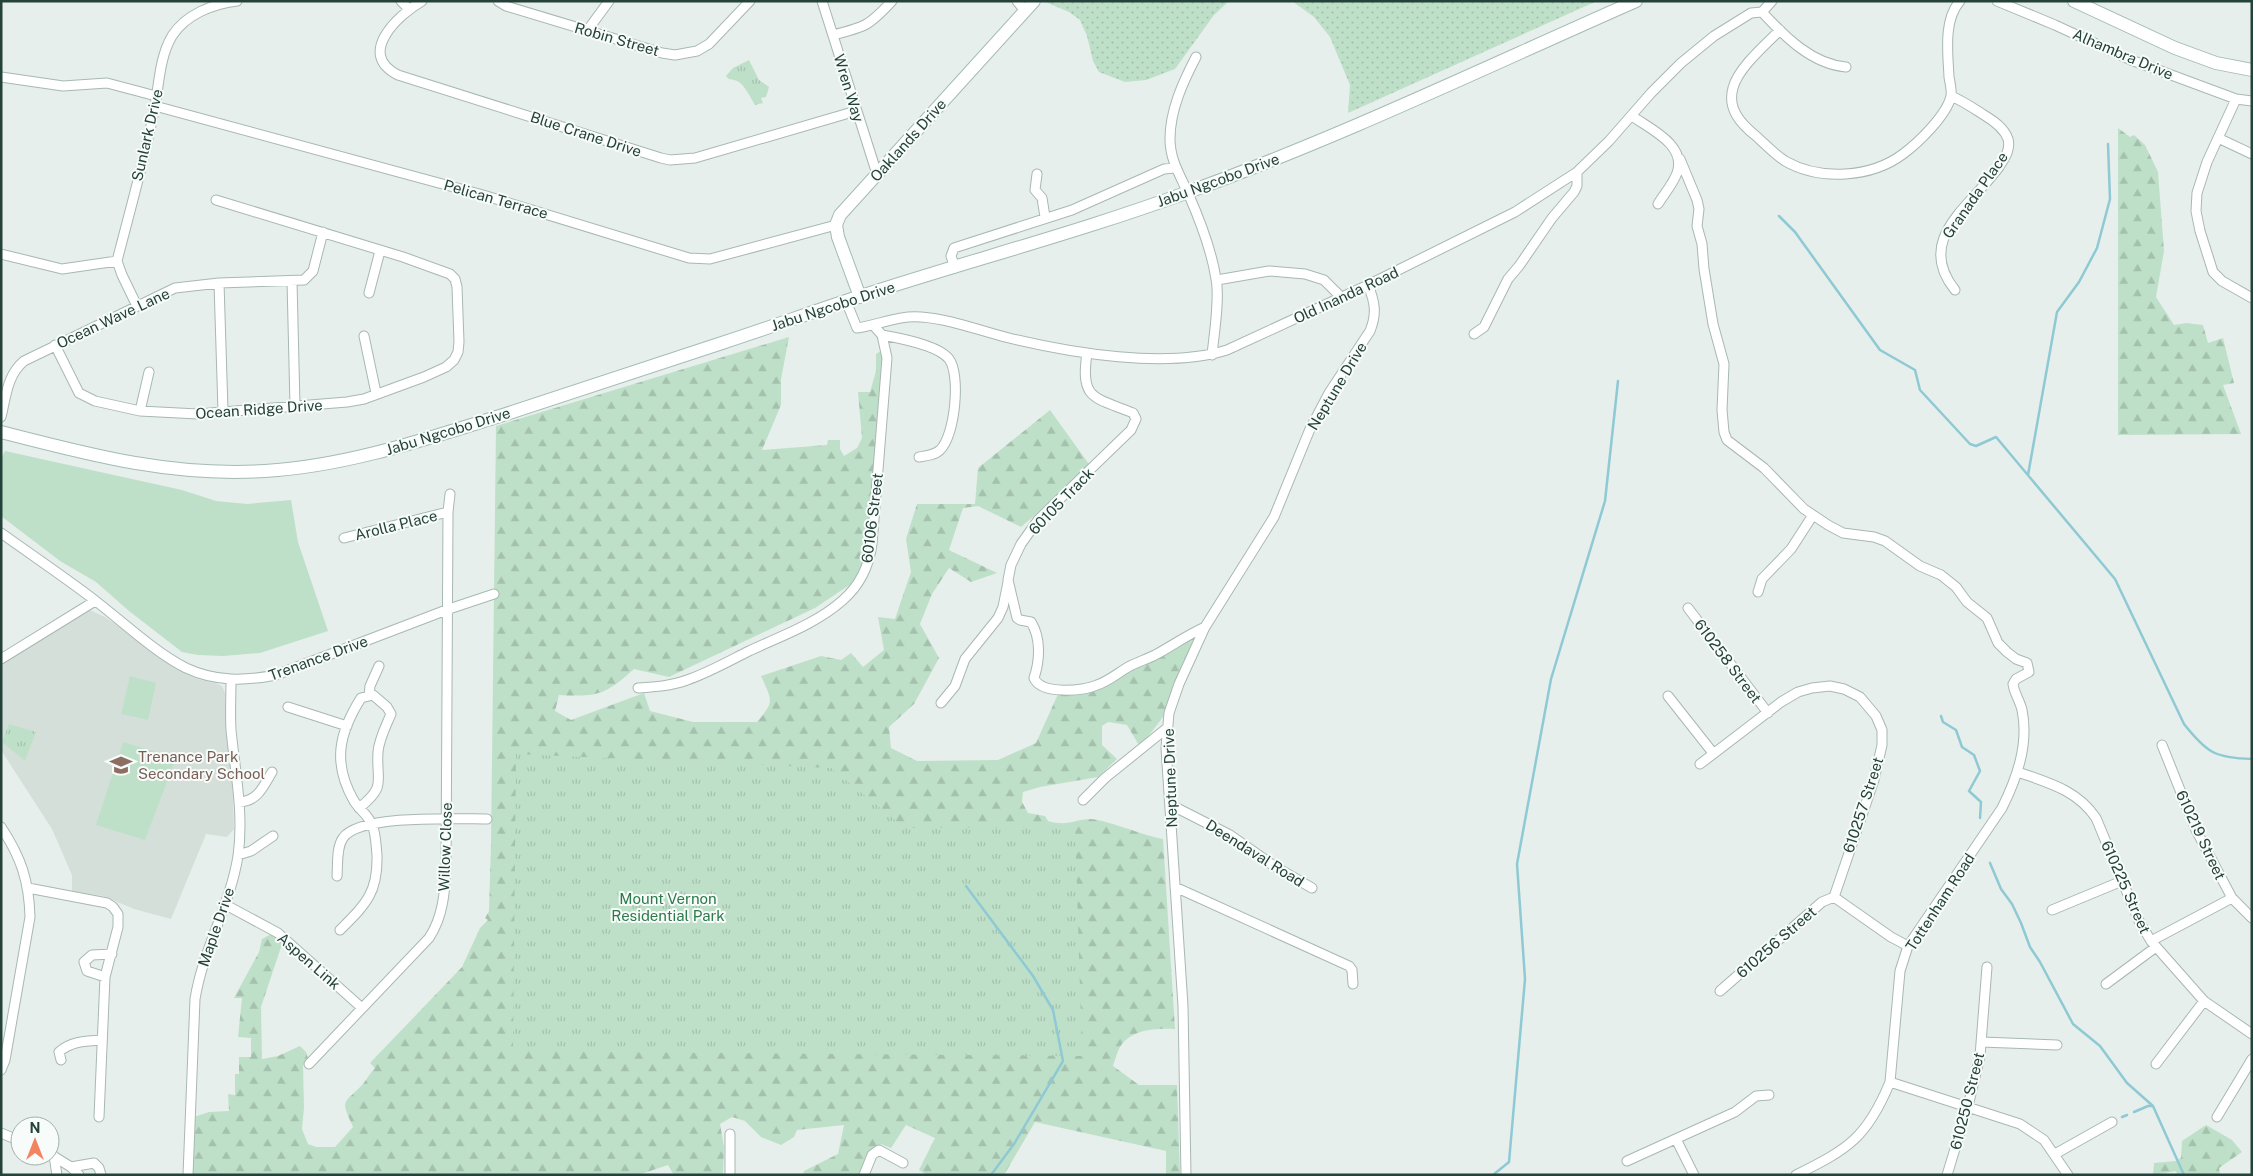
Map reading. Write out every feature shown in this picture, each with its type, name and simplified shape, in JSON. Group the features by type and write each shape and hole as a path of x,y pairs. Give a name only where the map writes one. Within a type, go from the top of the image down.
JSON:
{"main road":[{"name":"Jabu Ngcobo Drive","path":"1,432 112,461 205,472 253,472 313,466 368,456 422,441 846,301 1051,239 1188,193 1370,121 1636,1"},
{"path":"2074,1 2175,48 2216,63 2252,70"},
{"name":"Oaklands Drive","path":"836,225 840,215 1025,4"},
{"path":"836,225 860,297"}],"street":[{"name":"Sunlark Drive","path":"118,261 164,55 172,37 178,28 200,11 211,6 237,1"},
{"path":"401,1 409,9"},
{"name":"Blue Crane Drive","path":"422,1 409,9 391,27 381,44 381,58 388,69 660,158 670,160 695,158 856,111"},
{"name":"Robin Street","path":"498,1 506,6 586,31 675,55 685,54 710,44 750,1"},
{"path":"586,31 609,1"},
{"name":"Wren Way","path":"822,1 877,174"},
{"path":"832,36 866,25 875,20 892,1"},
{"path":"1772,1 1762,12 1780,30 1820,62 1846,67"},
{"path":"1780,30 1739,76 1733,88 1731,98 1734,110 1746,128 1784,160 1796,166 1817,172 1857,174 1902,155 1942,115 1951,96 1949,23 1955,7 1960,1"},
{"name":"Alhambra Drive","path":"1997,1 2055,25 2130,60 2236,100 2252,101"},
{"name":"Old Inanda Road","path":"874,326 896,318 929,317 1010,339 1087,353 1156,358 1212,355 1227,350 1368,285 1515,212 1577,172 1609,141 1681,63 1714,36 1751,13 1762,12"},
{"path":"1196,56 1180,91 1172,120 1170,139 1175,168 1188,193 1217,280 1212,355"},
{"name":"Pelican Terrace","path":"1,77 63,86 107,83 155,101 483,194 689,258 710,259 836,225"},
{"name":"Granada Place","path":"1951,96 1964,101 1997,124 2005,133 2009,149 1995,172 1951,224 1942,240 1939,256 1941,268 1946,279 1955,290"},
{"path":"2236,100 2207,162 2197,193 2196,211 2200,231 2213,272 2222,282 2252,298"},
{"path":"1632,116 1666,140 1674,148 1694,191 1699,209 1697,226 1702,244 1713,324 1724,364 1724,432 1727,440 1734,447 1748,454 1804,509 1813,515 1791,549 1762,578 1758,592"},
{"path":"2218,138 2252,154"},
{"path":"1658,204 1676,175 1680,159"},
{"path":"955,268 951,256 954,248 1072,210 1164,170 1175,168"},
{"path":"1474,334 1484,328 1508,279 1520,266 1552,218 1574,192 1577,186 1577,172"},
{"path":"1037,174 1035,190 1042,198 1046,217"},
{"name":"Ocean Ridge Drive","path":"55,345 80,393 95,401 140,411 185,414 347,402 364,399 446,367 454,360 458,352 459,342 457,286 455,279 440,269 216,200"},
{"name":"Ocean Wave Lane","path":"1,417 6,377 24,361 175,288 219,283 304,280 313,271 323,232"},
{"path":"369,293 380,251"},
{"path":"1,254 62,269 118,261 122,275 137,306"},
{"path":"1217,280 1270,270 1305,274 1324,280 1341,297"},
{"path":"292,281 295,406"},
{"path":"219,283 223,411"},
{"name":"Neptune Drive","path":"1186,1175 1183,1006 1166,748 1169,713 1179,684 1205,627 1274,517 1310,429 1329,393 1370,331 1375,309 1374,299 1368,285"},
{"path":"846,301 858,328 874,326 882,335 919,344 944,354 950,360 953,367 956,409 946,442 939,451 919,457"},
{"name":"60106 Street","path":"638,688 659,687 686,681 785,635 809,623 843,600 861,579 870,559 872,544 887,380 887,358 882,335"},
{"path":"364,336 376,393"},
{"name":"60105 Track","path":"941,704 954,686 965,659 998,618 1003,607 1011,566 1018,551 1038,520 1130,430 1136,419 1133,413 1095,397 1087,390 1084,372 1087,353"},
{"path":"140,411 149,372"},
{"name":"Arolla Place","path":"448,609 448,512 450,494"},
{"name":"Arolla Place","path":"344,538 448,512"},
{"name":"Tottenham Road","path":"1796,1175 1829,1159 1864,1131 1873,1119 1890,1082 1900,971 1908,946 2002,808 2018,772 2024,729 2022,709 2014,688 2015,680 2029,672 2029,665 2007,652 1998,643 1987,618 1967,602 1956,587 1941,575 1920,566 1885,541 1874,537 1843,533 1813,515"},
{"name":"Trenance Drive","path":"1,533 95,601 144,640 187,668 230,680 247,680 276,675 448,609 494,594"},
{"path":"1008,580 1017,618 1031,622 1039,643 1034,678 1038,684 1048,688 1080,691 1098,685 1205,627"},
{"path":"1,659 95,601"},
{"name":"610258 Street","path":"1688,608 1768,713"},
{"name":"Willow Close","path":"309,1064 423,945 436,928 446,890 448,609"},
{"path":"369,695 370,686 378,666"},
{"name":"Maple Drive","path":"188,1175 195,999 199,975 226,905 238,855 239,802 231,728 230,680"},
{"name":"610257 Street","path":"1700,764 1798,692 1830,686 1844,689 1860,697 1876,716 1882,730 1882,745 1879,765 1834,897"},
{"path":"340,930 359,911 372,893 378,874 376,844 372,824 359,808 345,784 341,769 341,740 347,726 361,698 373,695 387,707 390,714 378,752 380,773 377,791 359,808"},
{"path":"1668,696 1713,753"},
{"path":"288,707 347,726"},
{"path":"1083,800 1105,778 1167,728"},
{"name":"610219 Street","path":"2162,745 2196,830 2232,898 2252,918"},
{"path":"239,802 254,799 272,772"},
{"name":"610225 Street","path":"2018,772 2065,790 2080,798 2088,806 2096,818 2139,921 2153,944 2204,1000 2252,1034"},
{"name":"Deendaval Road","path":"1171,805 1230,835 1274,866 1312,888"},
{"path":"337,876 342,839 351,829 405,819 487,819"},
{"path":"1,827 13,845 23,867 28,888 30,917 1,1070"},
{"path":"238,855 251,851 273,836"},
{"path":"2052,910 2122,881"},
{"path":"1175,887 1349,966 1352,970 1353,984"},
{"path":"28,888 98,900 113,907 118,914 118,927 105,977 99,1117"},
{"path":"1834,897 1883,932 1908,946"},
{"name":"610256 Street","path":"1720,992 1822,902 1834,897"},
{"path":"2106,984 2153,944 2232,898"},
{"name":"Aspen Link","path":"226,905 278,933 362,1008"},
{"path":"105,977 87,971 84,962 92,955 112,954"},
{"name":"610250 Street","path":"1947,1175 1968,1106 1980,1056 1988,967"},
{"path":"2156,1064 2204,1000"},
{"path":"61,1060 59,1052 64,1048 81,1041 102,1040"},
{"path":"1981,1042 2057,1045"},
{"path":"2216,1117 2252,1059"},
{"path":"1890,1082 2020,1124 2044,1140 2068,1175"},
{"path":"1627,1161 1735,1112 1756,1096 1768,1095"},
{"path":"2055,1154 2112,1122"},
{"path":"730,1134 730,1175"},
{"path":"1676,1139 1694,1175"},
{"path":"864,1175 872,1154 879,1150 903,1163"},
{"path":"60,1160 79,1175"},
{"path":"71,1167 94,1163 99,1168 101,1175"}],"shaded area":[{"name":"Trenance Park Secondary School","path":"90,610 105,617 186,674 222,686 225,693 226,731 232,770 234,829 227,837 206,834 171,919 134,909 103,896 72,892 72,875 52,829 1,750 1,663"}],"green space":[{"path":"1043,1 1229,1 1214,15 1175,69 1146,80 1125,82 1099,72 1093,61 1087,36 1080,20 1069,12"},
{"path":"1292,1 1597,1 1348,113 1350,85 1330,37 1314,17"},
{"path":"749,60 759,80 769,87 766,97 761,98 763,103 755,105 742,85 726,76 733,68"},
{"path":"2118,128 2130,137 2134,135 2145,145 2158,172 2164,251 2156,297 2174,325 2186,323 2203,325 2208,343 2223,338 2234,383 2223,385 2241,434 2118,435"},
{"path":"789,337 781,379 781,405 762,450 827,445 828,440 840,440 840,449 844,456 857,448 862,438 858,392 870,392 876,371 876,354 884,349 870,532 866,556 854,582 815,608 669,677 634,669 608,689 592,695 559,695 555,711 571,720 644,693 650,711 693,722 757,722 767,709 770,700 761,676 821,656 841,660 851,653 863,667 884,650 878,617 895,619 911,572 906,539 917,504 975,504 978,468 1050,410 1091,467 1021,527 978,506 963,508 949,550 997,573 971,582 949,568 932,594 920,624 939,658 914,704 889,727 891,748 917,761 998,760 1036,743 1058,694 1092,692 1135,666 1195,635 1163,717 1140,747 1127,725 1108,722 1102,726 1102,745 1117,759 1098,777 1040,787 1023,792 1022,802 1028,813 1045,816 1048,821 1055,823 1091,819 1108,822 1163,839 1175,1029 1144,1031 1131,1036 1120,1047 1113,1066 1139,1085 1177,1085 1180,1175 1166,1175 1166,1151 1035,1122 1004,1175 927,1175 919,1170 935,1138 906,1125 891,1148 881,1144 858,1175 803,1175 804,1171 838,1154 844,1125 797,1130 794,1137 781,1145 761,1137 745,1121 732,1117 720,1124 724,1147 723,1175 674,1175 668,1165 638,1175 193,1175 194,1117 209,1112 229,1111 228,1094 235,1095 235,1074 239,1074 239,1057 251,1057 251,1038 238,1037 242,998 234,998 259,952 262,939 273,933 283,941 261,1007 262,1059 278,1056 300,1046 306,1052 308,1058 303,1065 304,1108 302,1129 308,1144 316,1147 335,1147 353,1127 346,1111 346,1102 375,1068 370,1063 462,967 480,928 488,920 485,918 489,911 491,844 496,426"},
{"path":"5,451 182,490 216,501 247,504 291,500 298,542 328,631 260,653 223,656 182,652 129,611 96,582 60,561 1,516 1,458"},
{"path":"130,676 156,683 148,720 121,714"},
{"path":"9,724 36,732 25,761 2,742"},
{"path":"123,742 176,758 145,840 96,825"},
{"name":"Mount Vernon Residential Park","path":"516,754 831,768 905,828 1036,827 1075,823 1082,1056 513,1051"},
{"path":"2206,1125 2232,1140 2242,1152 2219,1168 2220,1175 2177,1175 2176,1171 2153,1175 2154,1163 2176,1161 2181,1158 2182,1141"}],"waterway":[{"path":"2028,475 2057,312 2079,282 2097,248 2110,199 2108,144"},
{"path":"1779,216 1795,232 1880,350 1915,370 1920,390 1970,444 1976,446 1996,437 2115,579 2184,724 2192,734 2206,748 2220,755 2252,759"},
{"path":"1493,1175 1509,1162 1525,979 1517,864 1551,679 1605,501 1618,381"},
{"path":"1941,716 1943,722 1956,730 1962,747 1974,755 1980,771 1969,791 1981,802 1980,818"},
{"path":"1990,863 2001,889 2012,904 2030,947 2073,1024 2100,1046 2127,1083 2153,1106 2184,1175"},
{"path":"966,886 1033,976 1053,1010 1063,1061 1014,1144 991,1175"},
{"path":"2134,1112 2148,1106 2153,1106"},
{"path":"2122,1117 2127,1115"}],"place":[{"name":"Trenance Park Secondary School","path":"121,765"}]}
